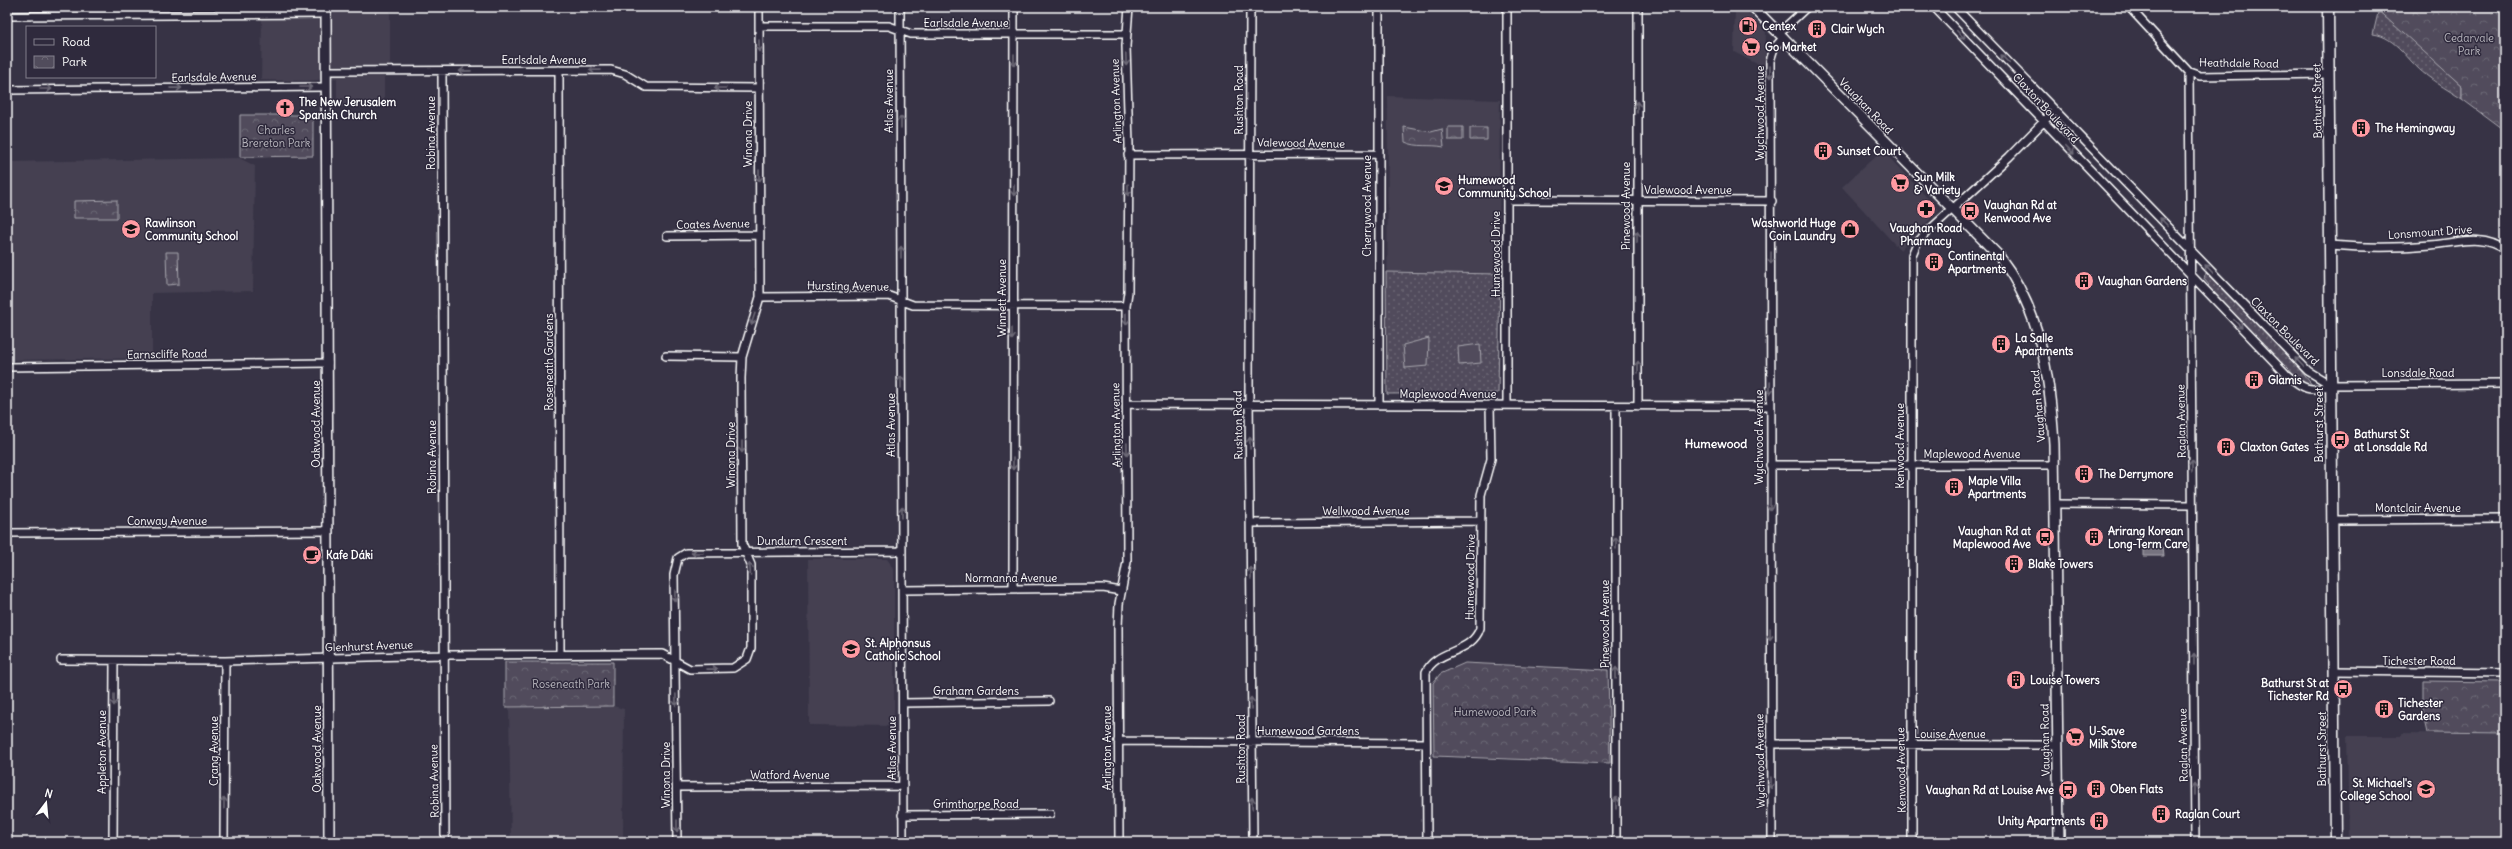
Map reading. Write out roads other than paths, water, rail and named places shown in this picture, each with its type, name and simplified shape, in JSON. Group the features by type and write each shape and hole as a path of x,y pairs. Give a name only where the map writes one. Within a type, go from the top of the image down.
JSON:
{"main road":[{"name":"Bathurst Street","path":"2328,7 2335,842"}],"street":[{"name":"Winona Drive","path":"677,842 675,661 676,561 686,553 745,552 742,544 742,357 760,297 759,7"},
{"name":"Atlas Avenue","path":"900,7 903,842"},
{"name":"Winnett Avenue","path":"1013,589 1012,306 1014,7"},
{"name":"Arlington Avenue","path":"1119,842 1118,627 1121,590 1127,562 1126,306 1128,292 1128,155 1126,34 1129,7"},
{"name":"Rushton Road","path":"1250,7 1249,404 1253,842"},
{"name":"Cherrywood Avenue","path":"1379,7 1379,404"},
{"name":"Humewood Drive","path":"1507,7 1507,405"},
{"name":"Pinewood Avenue","path":"1638,7 1638,406"},
{"name":"Vaughan Road","path":"1753,7 1999,256 2012,273 2025,299 2042,343 2048,372 2054,465 2059,842"},
{"name":"Wychwood Avenue","path":"1772,842 1770,744 1770,406 1772,201 1770,61 1774,48 1782,35 1807,7"},
{"name":"Claxton Boulevard","path":"1934,7 2191,276 2301,387 2318,390 2331,385"},
{"name":"Claxton Boulevard","path":"1955,7 2308,371 2331,385"},
{"name":"Heathdale Road","path":"2129,7 2189,72 2200,76 2329,74"},
{"path":"7,16 326,10"},
{"name":"Oakwood Avenue","path":"326,10 325,87 328,363 327,531 329,842"},
{"name":"Earlsdale Avenue","path":"760,26 889,26 911,34 1126,34"},
{"name":"Roseneath Gardens","path":"559,70 560,654"},
{"name":"Earlsdale Avenue","path":"326,71 615,71 646,87 759,88"},
{"name":"Robina Avenue","path":"442,72 443,655 445,842"},
{"name":"Raglan Avenue","path":"2189,72 2195,842"},
{"name":"Earlsdale Avenue","path":"7,90 325,87"},
{"name":"Kenwood Avenue","path":"1912,842 1912,255 1917,243 2055,110"},
{"name":"Valewood Avenue","path":"1128,155 1250,153 1378,154"},
{"name":"Valewood Avenue","path":"1508,200 1772,201"},
{"name":"Coates Avenue","path":"667,236 759,235"},
{"name":"Lonsmount Drive","path":"2330,246 2432,245 2468,239 2490,243 2505,250"},
{"name":"Hursting Avenue","path":"760,297 889,296 913,305 1126,306"},
{"path":"666,356 742,357"},
{"name":"Earnscliffe Road","path":"7,367 328,363"},
{"name":"Lonsdale Road","path":"2331,385 2505,384"},
{"name":"Maplewood Avenue","path":"1127,404 1770,406"},
{"name":"Humewood Drive","path":"1427,842 1426,672 1432,662 1471,643 1480,628 1482,491 1491,459 1490,405"},
{"name":"Pinewood Avenue","path":"1616,406 1616,842"},
{"name":"Maplewood Avenue","path":"1770,465 2054,465"},
{"path":"2055,504 2192,505"},
{"name":"Montclair Avenue","path":"2332,520 2505,518"},
{"name":"Wellwood Avenue","path":"1251,523 1481,522"},
{"name":"Conway Avenue","path":"7,533 327,531"},
{"name":"Dundurn Crescent","path":"675,661 690,669 733,668 744,663 749,656 751,648 751,565 745,552 902,551"},
{"name":"Normanna Avenue","path":"902,590 1121,590"},
{"name":"Glenhurst Avenue","path":"61,660 225,661 443,655 662,654 675,661"},
{"name":"Appleton Avenue","path":"112,842 114,661"},
{"name":"Crang Avenue","path":"224,842 225,661"},
{"name":"Tichester Road","path":"2333,671 2505,673"},
{"name":"Graham Gardens","path":"903,702 1048,701"},
{"name":"Humewood Gardens","path":"1118,741 1426,743"},
{"name":"Louise Avenue","path":"1770,744 2057,745"},
{"name":"Watford Avenue","path":"677,787 903,786"},
{"name":"Grimthorpe Road","path":"902,815 1050,814"}],"place":[{"name":"Centex","path":"1748,26"},
{"name":"Clair Wych","path":"1817,29"},
{"name":"Go Market","path":"1751,47"},
{"name":"The New Jerusalem Spanish Church","path":"285,108"},
{"name":"The Hemingway","path":"2361,128"},
{"name":"Sunset Court","path":"1823,151"},
{"name":"Sun Milk & Variety","path":"1900,183"},
{"name":"Humewood Community School","path":"1444,186"},
{"name":"Vaughan Road Pharmacy","path":"1926,209"},
{"name":"Vaughan Rd at Kenwood Ave","path":"1970,211"},
{"name":"Rawlinson Community School","path":"131,229"},
{"name":"Washworld Huge Coin Laundry","path":"1850,229"},
{"name":"Continental Apartments","path":"1934,262"},
{"name":"Vaughan Gardens","path":"2084,281"},
{"name":"La Salle Apartments","path":"2001,344"},
{"name":"Glamis","path":"2254,380"},
{"name":"Bathurst St at Lonsdale Rd","path":"2340,440"},
{"name":"Claxton Gates","path":"2226,447"},
{"name":"The Derrymore","path":"2084,474"},
{"name":"Maple Villa Apartments","path":"1954,487"},
{"name":"Vaughan Rd at Maplewood Ave","path":"2045,537"},
{"name":"Arirang Korean Long-Term Care","path":"2094,537"},
{"name":"Kafe Dáki","path":"312,555"},
{"name":"Blake Towers","path":"2014,564"},
{"name":"St. Alphonsus Catholic School","path":"851,649"},
{"name":"Louise Towers","path":"2016,680"},
{"name":"Bathurst St at Tichester Rd","path":"2343,689"},
{"name":"Tichester Gardens","path":"2384,709"},
{"name":"U-Save Milk Store","path":"2075,737"},
{"name":"Oben Flats","path":"2096,789"},
{"name":"St. Michael's College School","path":"2426,789"},
{"name":"Vaughan Rd at Louise Ave","path":"2068,790"},
{"name":"Raglan Court","path":"2161,814"},
{"name":"Unity Apartments","path":"2099,821"}],"district":[{"name":"Humewood","path":"1716,443"}],"park label":[{"name":"Cedarvale Park","path":"2469,44"},
{"name":"Charles Brereton Park","path":"276,136"},
{"name":"Roseneath Park","path":"571,684"},
{"name":"Humewood Park","path":"1495,712"}]}
